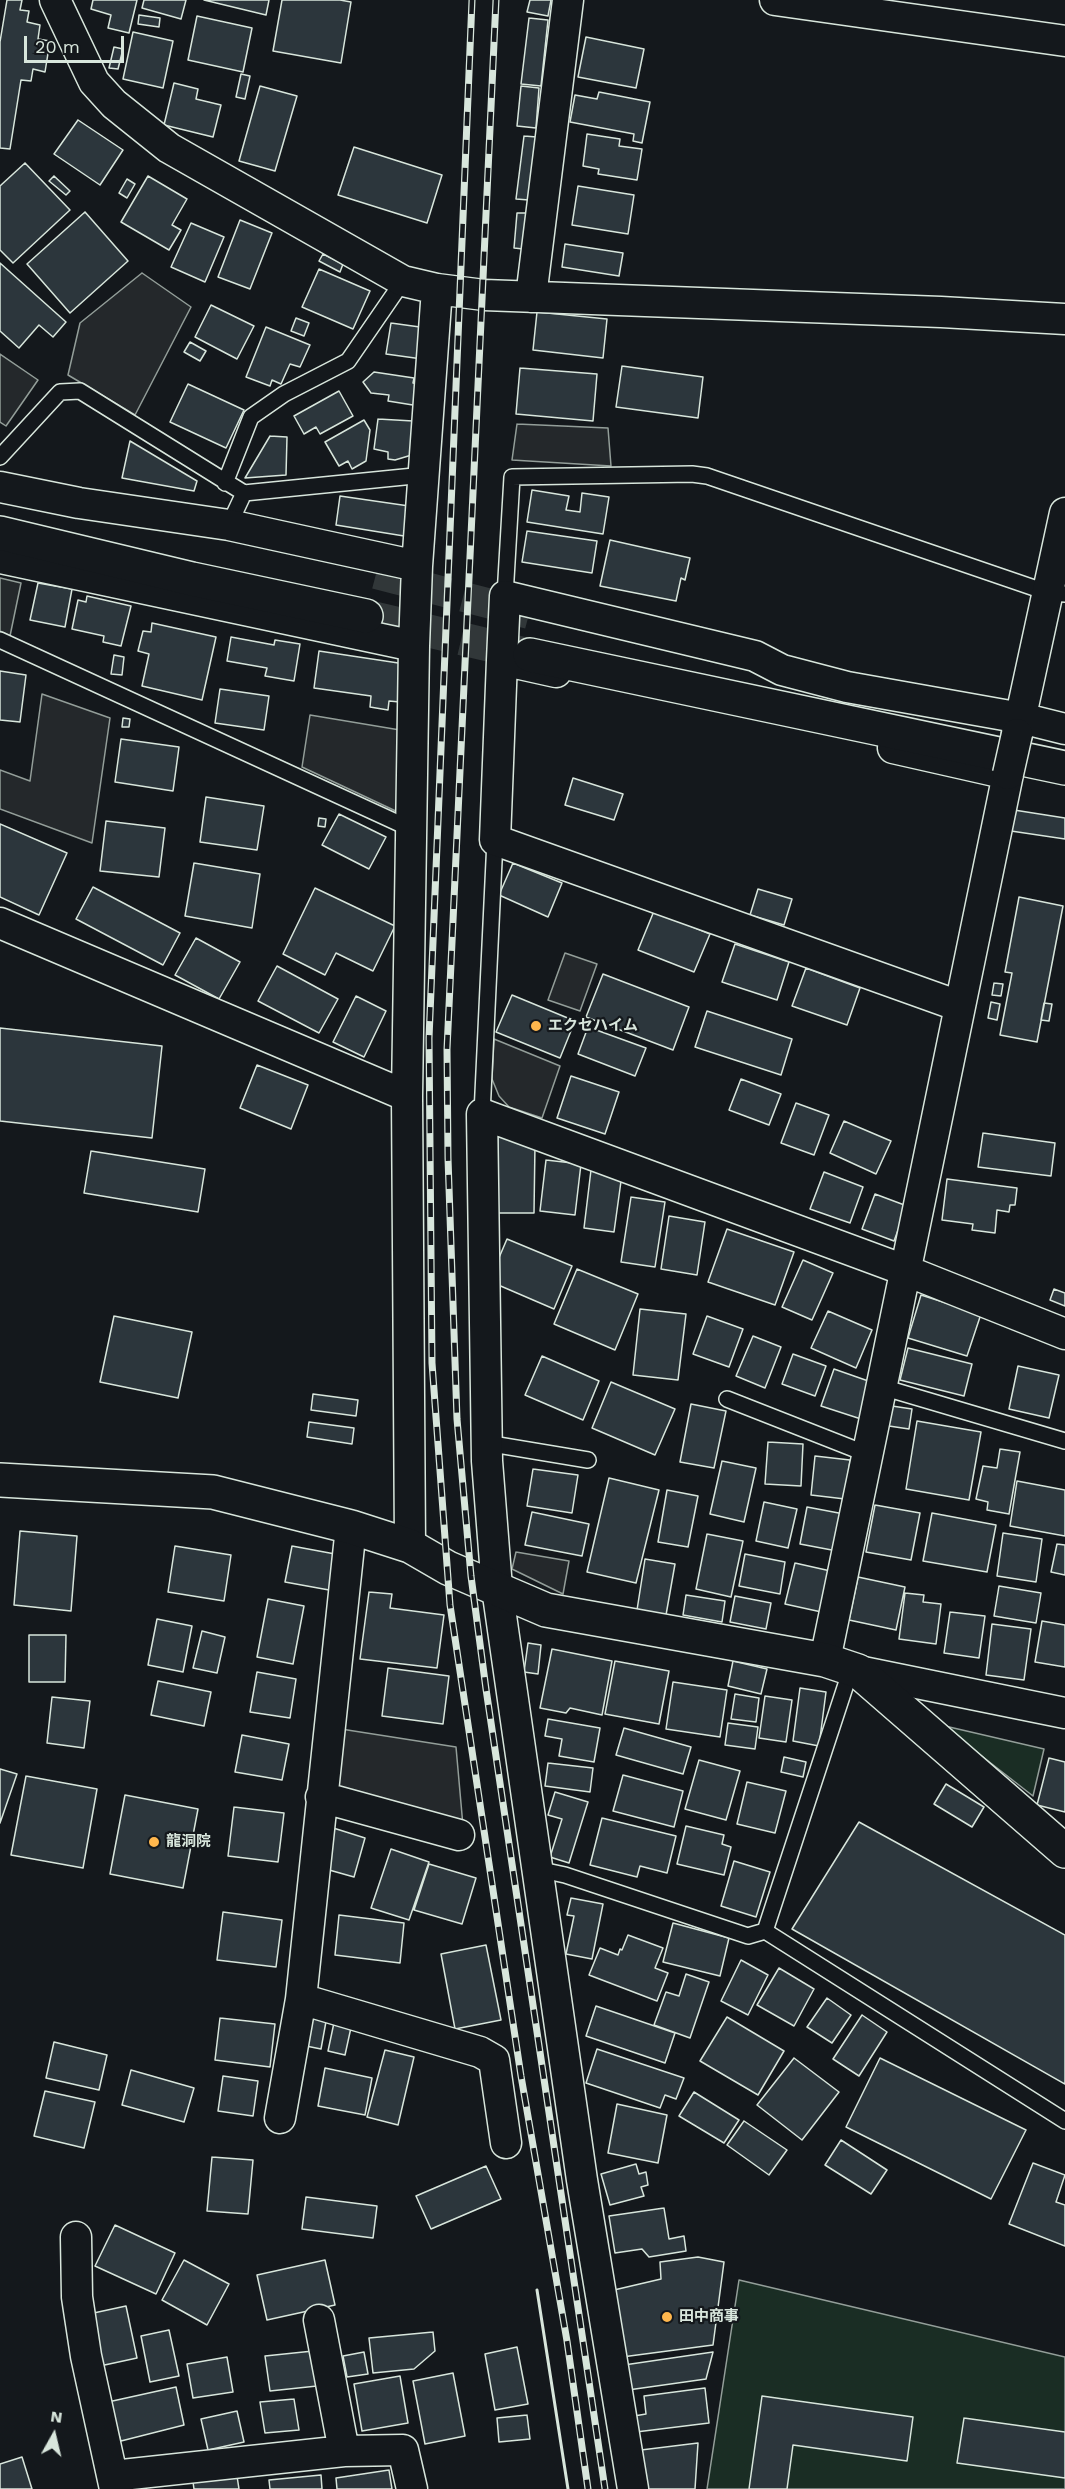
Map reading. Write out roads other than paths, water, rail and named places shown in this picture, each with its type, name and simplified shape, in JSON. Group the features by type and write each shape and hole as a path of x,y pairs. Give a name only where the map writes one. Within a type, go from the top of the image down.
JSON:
{"street":[{"path":"55,0 94,82 114,104 150,133 169,148 404,281 437,289 484,295 941,312 1065,319"},
{"path":"531,297 567,0"},
{"path":"775,0 1065,41"},
{"path":"410,1546 407,1096 414,645 417,566 437,289"},
{"path":"0,487 79,503 229,525 417,566"},
{"path":"138,512 376,574"},
{"path":"844,1667 867,1454 907,1271 959,1006 1008,774 1019,726 1057,593 1065,513"},
{"path":"0,533 192,579 366,616"},
{"path":"0,558 414,645"},
{"path":"782,670 755,656 504,596 516,657 495,840 959,1006"},
{"path":"543,618 782,670 1019,726 1065,729"},
{"path":"516,657 1065,768"},
{"path":"516,657 1008,774"},
{"path":"0,923 407,1096"},
{"path":"633,2489 582,2180 497,1588 486,1443 482,1114 907,1271 1065,1334"},
{"path":"0,1480 213,1492 351,1527 410,1546 448,1568 546,1610 844,1667 1065,1713"},
{"path":"280,2118 301,1999 351,1527"},
{"path":"844,1667 1065,1851"},
{"path":"321,1797 459,1835"},
{"path":"301,1999 480,2052 494,2060 506,2143"},
{"path":"76,2237 77,2297 86,2356 114,2482 344,2451 403,2450 412,2489"},
{"path":"319,2320 344,2451"}],"lane":[{"path":"225,483 251,417 284,394 348,361 404,281"},
{"path":"0,457 60,392 80,391 244,493 424,475"},
{"path":"504,596 512,477 692,474 707,476 1057,593"},
{"path":"229,525 244,493"},
{"path":"0,640 411,829"},
{"path":"482,1114 495,840"},
{"path":"882,1387 1065,1441"},
{"path":"727,1399 867,1454"},
{"path":"486,1443 588,1460"},
{"path":"765,1930 844,1667"},
{"path":"537,1869 565,1875 748,1936 765,1930"},
{"path":"765,1930 1065,2121"}],"tunnel":[{"path":"376,574 529,614"},
{"path":"366,616 530,655"}],"railway":[{"path":"472,0 429,1038 432,1363 450,1605 521,2076 567,2341 588,2489"},
{"path":"496,0 447,1049 448,1158 457,1419 471,1576 486,1689 605,2489"}],"place":[{"name":"エクセハイム","path":"536,1026"},
{"name":"龍洞院","path":"154,1842"},
{"name":"田中商事","path":"667,2317"}]}
